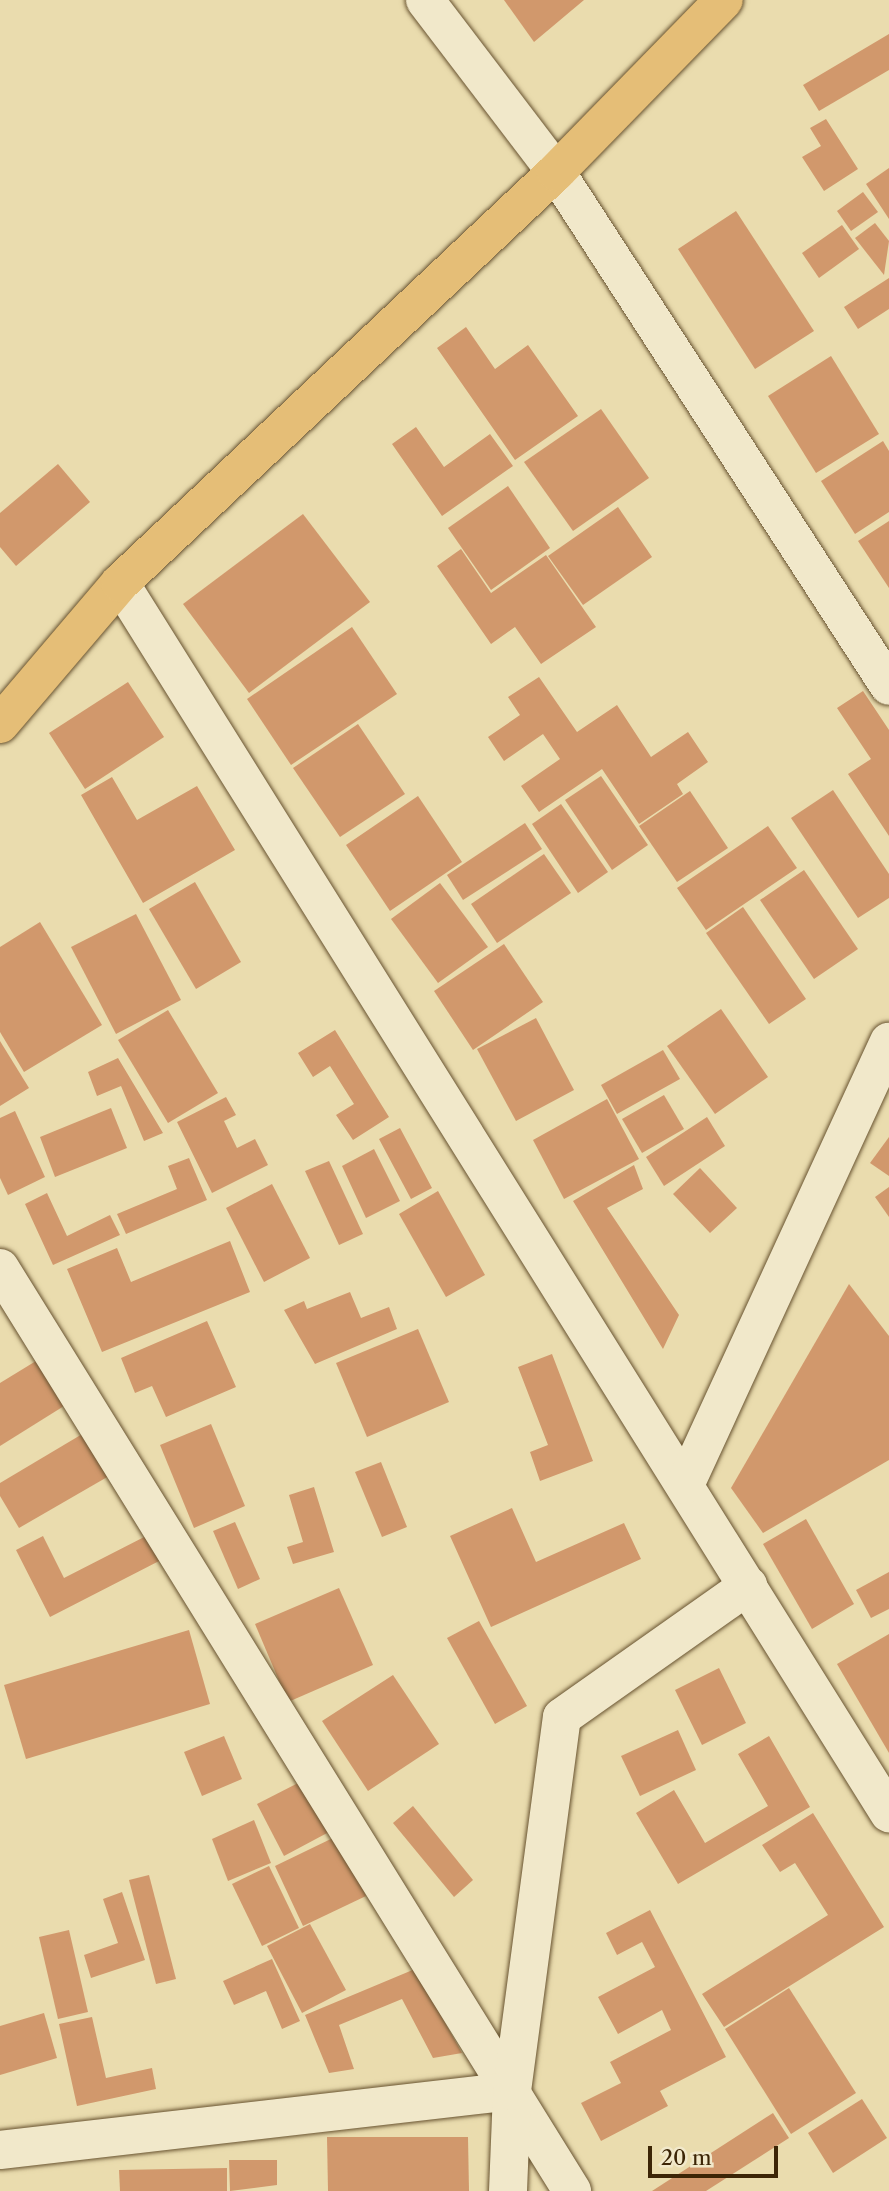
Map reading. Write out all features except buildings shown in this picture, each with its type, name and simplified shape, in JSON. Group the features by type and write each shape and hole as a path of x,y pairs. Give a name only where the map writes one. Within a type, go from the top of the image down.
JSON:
{"main road":[{"path":"0,724 120,583 556,172 724,0"}],"street":[{"path":"425,0 556,172 889,686"},
{"path":"120,583 889,1813"},
{"path":"685,1485 889,1042"},
{"path":"0,1268 572,2191"},
{"path":"509,2191 512,2091 562,1717 748,1586"},
{"path":"0,2150 512,2091"}]}
